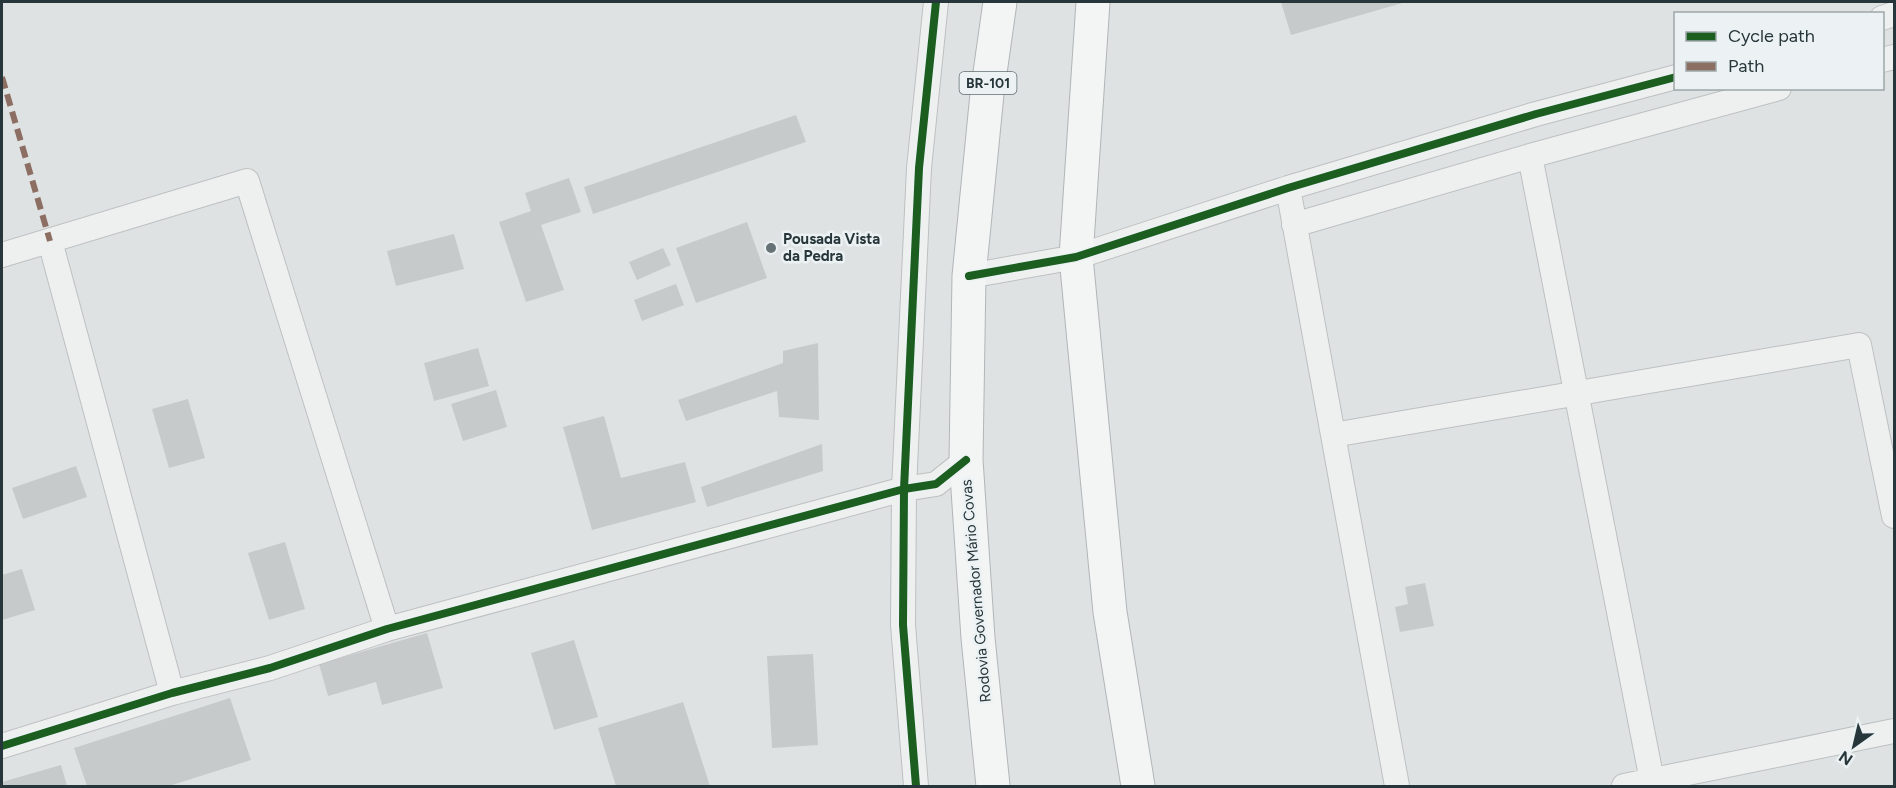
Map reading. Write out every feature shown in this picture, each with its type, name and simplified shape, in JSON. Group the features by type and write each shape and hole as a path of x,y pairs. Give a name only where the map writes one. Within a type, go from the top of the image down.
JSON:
{"highway":[{"name":"Rodovia Governador Mário Covas","path":"993,786 978,638 966,460 969,276 985,106 1000,2"},
{"path":"1093,2 1076,257 1110,612 1138,786"}],"street":[{"path":"916,786 903,625 904,489 919,168 936,2"},
{"path":"969,276 1076,257 1288,188 1536,114 1674,79"},
{"path":"1294,225 1530,156 1772,90"},
{"path":"1530,156 1653,784"},
{"path":"2,255 247,181 387,629"},
{"path":"1288,188 1397,786"},
{"path":"50,241 172,693"},
{"path":"1333,435 1859,345 1894,516"},
{"path":"2,747 172,693 270,668 387,629 904,489 936,484 966,460"},
{"path":"1624,786 1653,784 1894,731"}],"building":[{"path":"1281,2 1406,2 1291,35"},
{"path":"796,115 806,142 593,214 584,187"},
{"path":"569,178 581,212 541,225 564,290 526,302 499,222 531,211 525,193"},
{"path":"747,222 767,278 696,303 676,248"},
{"path":"454,234 464,269 396,286 387,251"},
{"path":"663,248 671,265 637,280 629,262"},
{"path":"676,284 684,305 642,321 634,300"},
{"path":"818,343 819,420 779,417 777,391 686,421 678,400 783,363 783,351"},
{"path":"478,348 489,386 434,401 424,363"},
{"path":"496,390 507,427 463,441 451,404"},
{"path":"188,399 205,458 169,468 152,409"},
{"path":"604,416 621,478 685,462 696,502 592,530 563,427"},
{"path":"822,444 823,471 707,507 701,487"},
{"path":"76,466 87,497 23,519 12,488"},
{"path":"285,542 305,609 269,620 248,553"},
{"path":"22,569 35,610 2,620 2,575"},
{"path":"1425,583 1434,626 1400,632 1395,607 1408,604 1405,587"},
{"path":"427,633 443,688 382,705 376,682 328,696 319,664"},
{"path":"574,640 598,717 554,730 531,653"},
{"path":"813,654 818,745 772,748 767,656"},
{"path":"230,698 251,760 169,786 87,786 74,748"},
{"path":"683,702 710,786 616,786 598,728"},
{"path":"61,765 67,786 2,786 2,782"}],"marked path":[{"path":"2,77 50,241"}],"cycle path":[{"path":"916,786 903,625 904,489 919,168 936,2"},
{"path":"969,276 1076,257 1288,188 1536,114 1674,78"},
{"path":"2,746 172,693 270,668 387,629 904,489 936,484 966,460"}],"place":[{"name":"Pousada Vista da Pedra","path":"771,248"}]}
